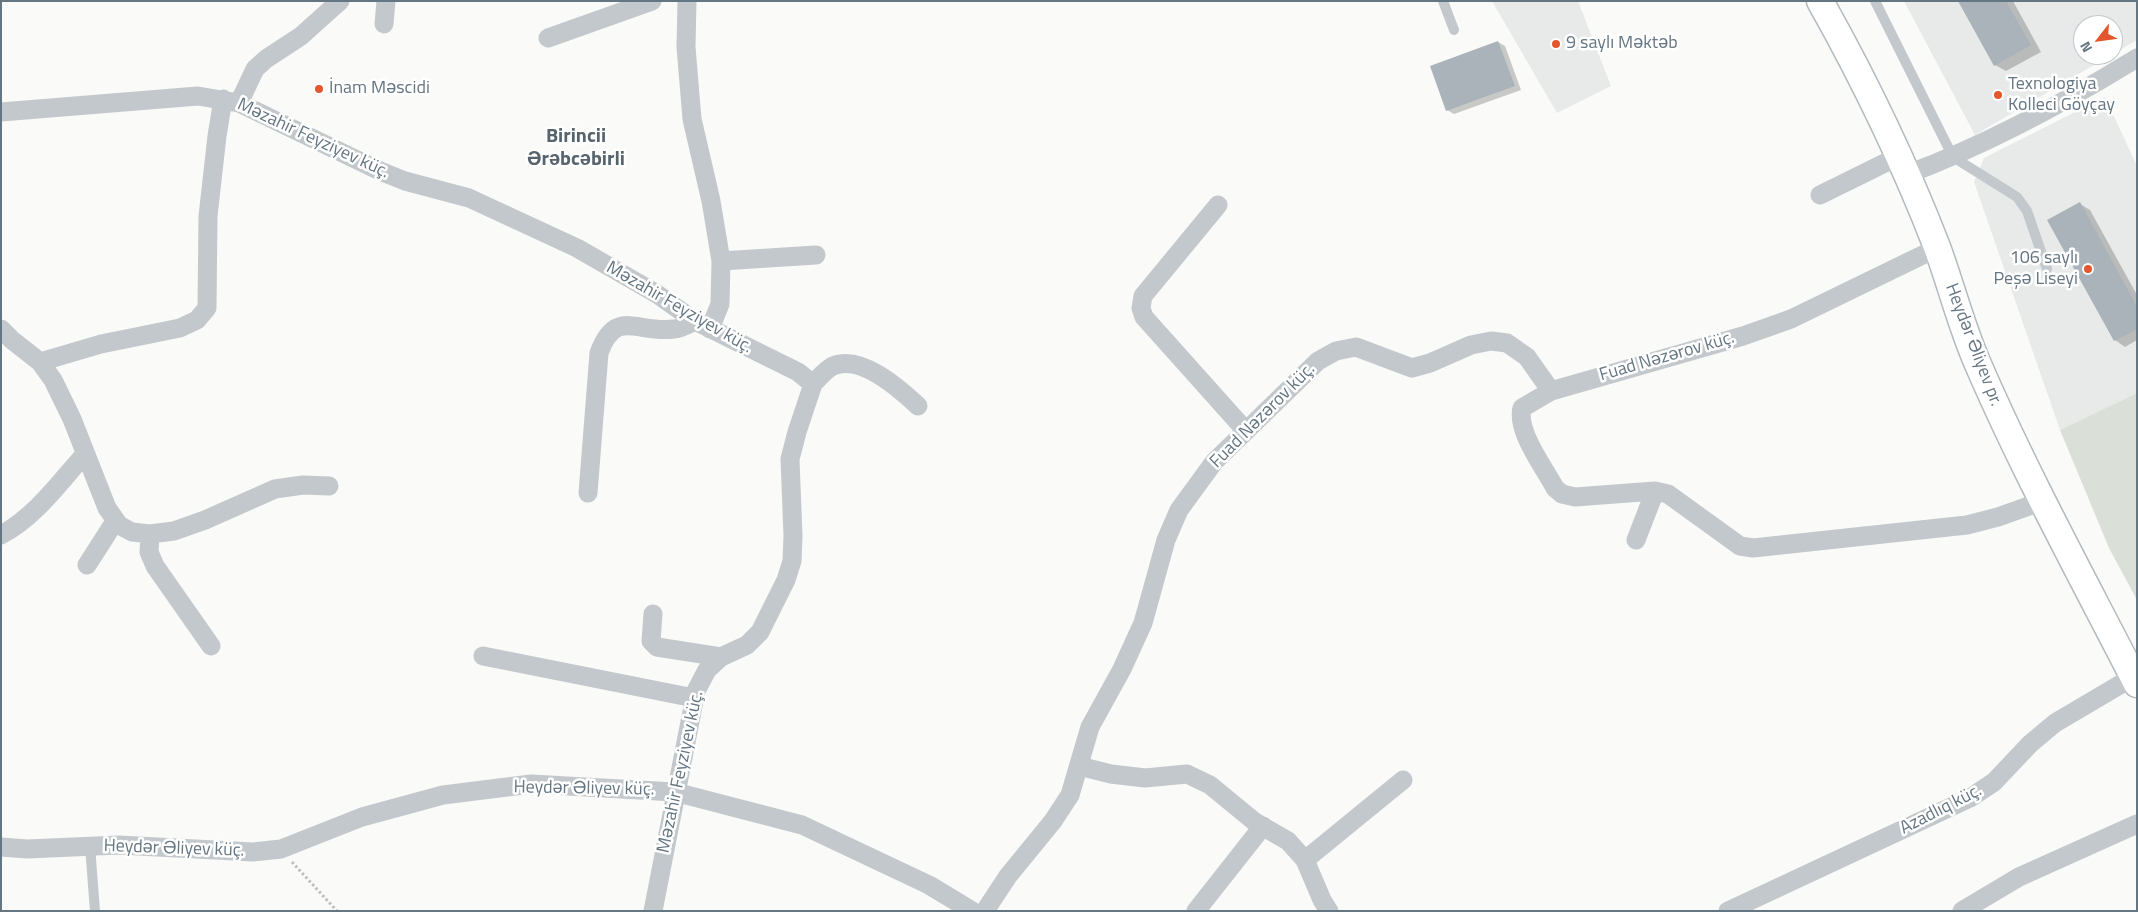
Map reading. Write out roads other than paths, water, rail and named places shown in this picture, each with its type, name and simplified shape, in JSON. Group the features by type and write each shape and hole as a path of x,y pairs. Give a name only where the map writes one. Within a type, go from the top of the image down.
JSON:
{"main road":[{"name":"Heydər Əliyev pr.","path":"1820,1 1868,90 1904,165 1937,248 1976,359 2043,501 2135,680"}],"street":[{"path":"40,362 101,344 180,328 197,320 207,308 208,216 217,136 231,101 255,69 266,59 301,36 340,1"},
{"path":"384,24 386,1"},
{"path":"548,38 652,1"},
{"path":"588,493 599,353 605,337 613,328 627,325 653,329 675,329 703,325 720,304 721,261 711,201 692,119 686,47 687,1"},
{"path":"1820,195 1904,165 1953,157 2095,84 2137,58"},
{"name":"Məzahir Feyziyev küç.","path":"1,112 198,96 231,101 380,171 405,181 469,198 577,248 657,294 703,325 798,372 813,384 790,459 792,561 786,580 760,632 747,645 721,657 707,670 694,698 653,911"},
{"path":"1218,204 1144,296 1141,308 1144,317 1246,431"},
{"name":"Fuad Nəzərov küç.","path":"985,911 1008,876 1052,821 1070,795 1090,727 1122,669 1143,623 1166,540 1179,510 1214,462 1318,361 1336,351 1356,347 1412,368 1430,364 1472,345 1491,341 1508,343 1527,357 1551,391 1743,336 1791,319 1937,248"},
{"path":"721,261 816,254"},
{"path":"5,340 40,362 60,394 108,508 119,525 132,532 150,534 174,531 206,520 275,489 303,485 329,486"},
{"path":"813,384 831,366 844,363 868,369 893,384 918,406"},
{"path":"1551,391 1522,408 1520,418 1523,430 1555,488 1562,494 1575,497 1655,491 1668,494 1740,546 1753,548 1967,524 1998,517 2043,501"},
{"path":"1,535 15,528 32,514 84,454"},
{"path":"1636,540 1655,491"},
{"path":"87,565 112,526"},
{"path":"150,534 149,552 155,566 211,646"},
{"path":"653,614 651,640 657,647 721,657"},
{"path":"483,656 694,698"},
{"name":"Azadlıq küç.","path":"1728,911 1970,798 1994,782 2030,744 2055,723 2135,680"},
{"path":"1079,766 1111,774 1145,778 1188,774 1210,785 1235,807 1288,841 1305,860 1322,900 1329,911"},
{"path":"1305,860 1403,780"},
{"name":"Heydər Əliyev küç.","path":"1,847 27,849 119,845 253,852 281,849 362,817 443,795 531,784 675,792 802,825 929,886 972,911"},
{"path":"1962,911 2019,876 2137,824"},
{"path":"1196,911 1263,826"}],"lane":[{"path":"1443,1 1454,30"},
{"path":"1875,1 1953,157 2017,197 2027,211 2047,269"},
{"path":"90,846 95,911"}],"place":[{"name":"9 saylı Məktəb","path":"1556,44"},
{"name":"İnam Məscidi","path":"319,89"},
{"name":"Texnologiya Kolleci Göyçay","path":"1998,95"},
{"name":"106 saylı Peşə Liseyi","path":"2088,269"}],"district":[{"name":"Birincii Ərəbcəbirli","path":"576,148"}]}
